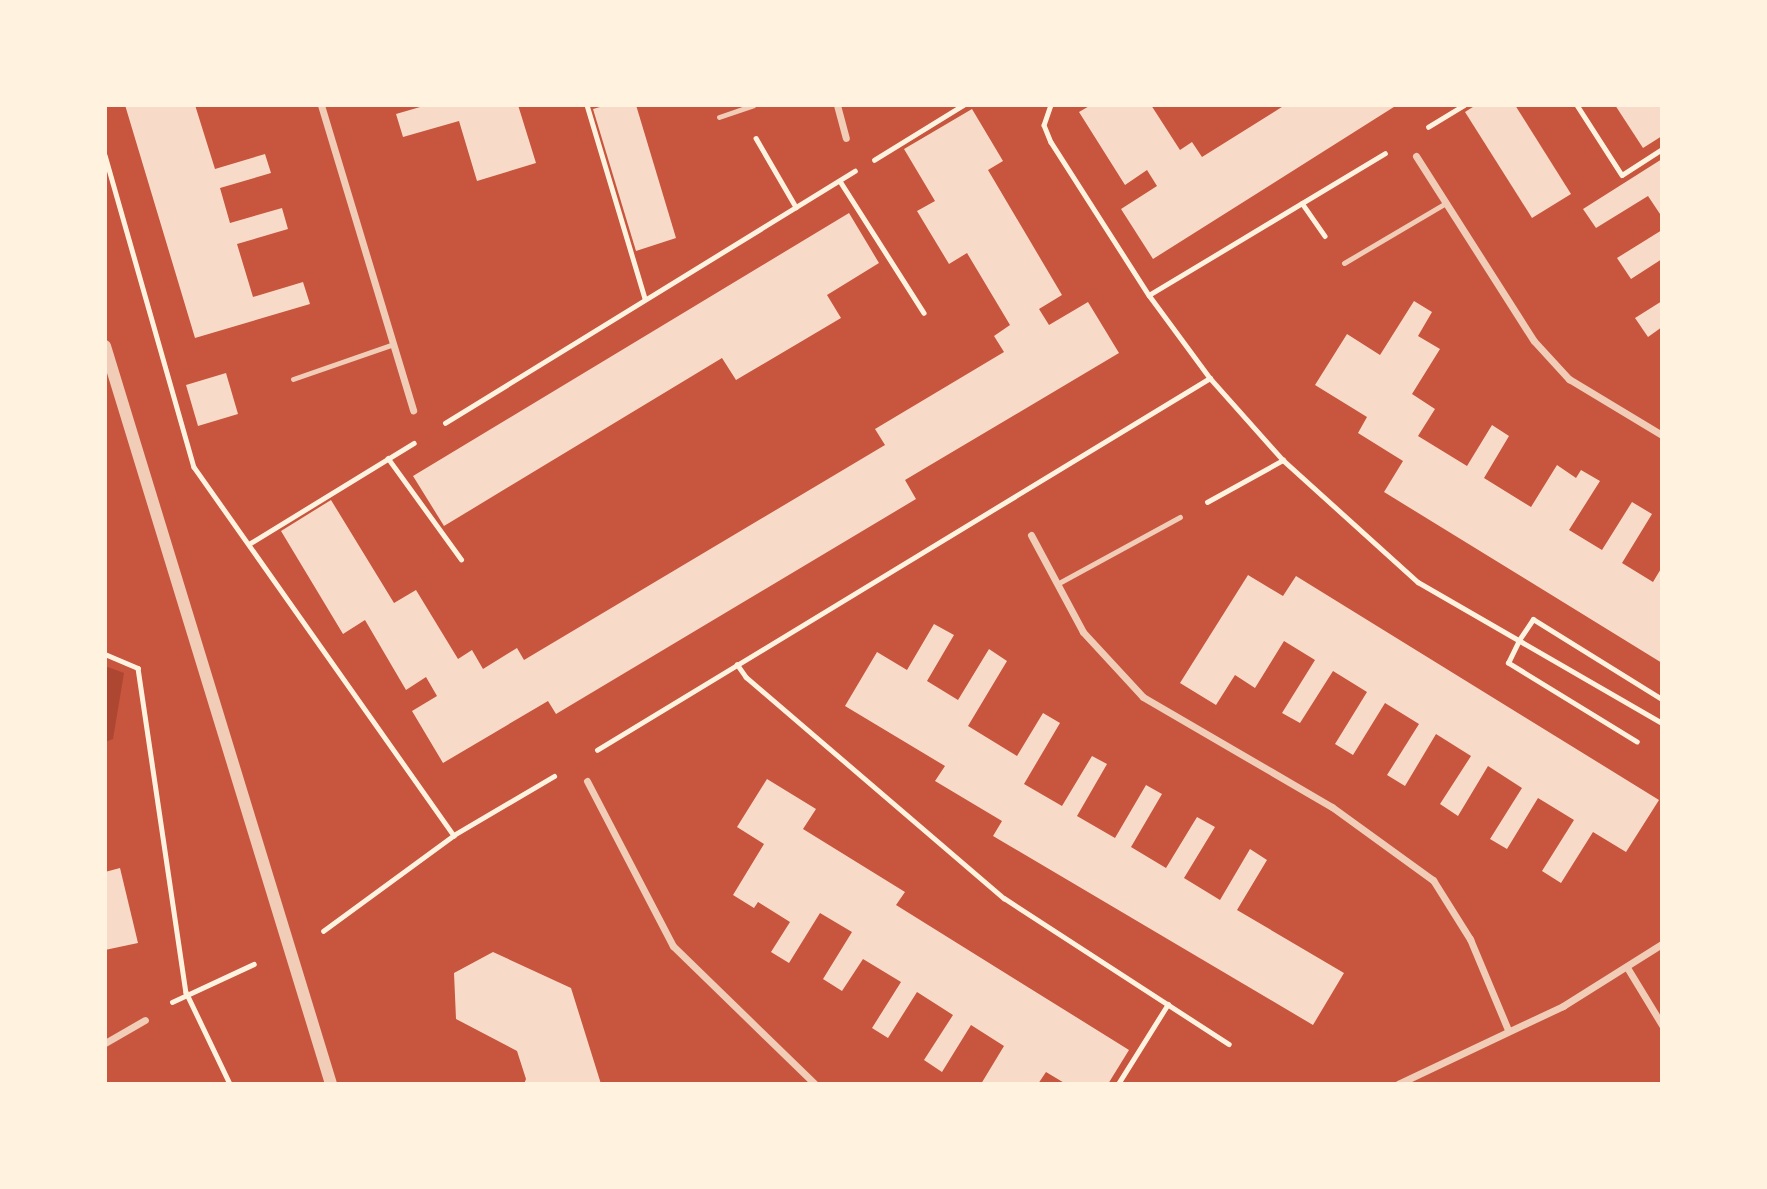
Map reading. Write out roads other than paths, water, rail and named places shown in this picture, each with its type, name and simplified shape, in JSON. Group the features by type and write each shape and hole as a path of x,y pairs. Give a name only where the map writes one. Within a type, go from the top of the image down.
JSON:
{"street":[{"path":"321,105 391,345 413,410"},
{"path":"837,105 846,138"},
{"path":"1416,156 1444,204 1534,341 1560,369 1662,435"},
{"path":"105,346 331,1084"},
{"path":"1031,536 1083,632 1143,697 1332,807 1433,880 1470,939 1508,1030"},
{"path":"586,781 673,946 815,1084"},
{"path":"1398,1084 1563,1006 1628,969 1662,944"},
{"path":"1628,969 1662,1025"},
{"path":"105,1043 145,1020"}],"lane":[{"path":"719,117 754,105"},
{"path":"1344,263 1444,204"},
{"path":"293,379 391,345"},
{"path":"1057,584 1180,517"}]}
